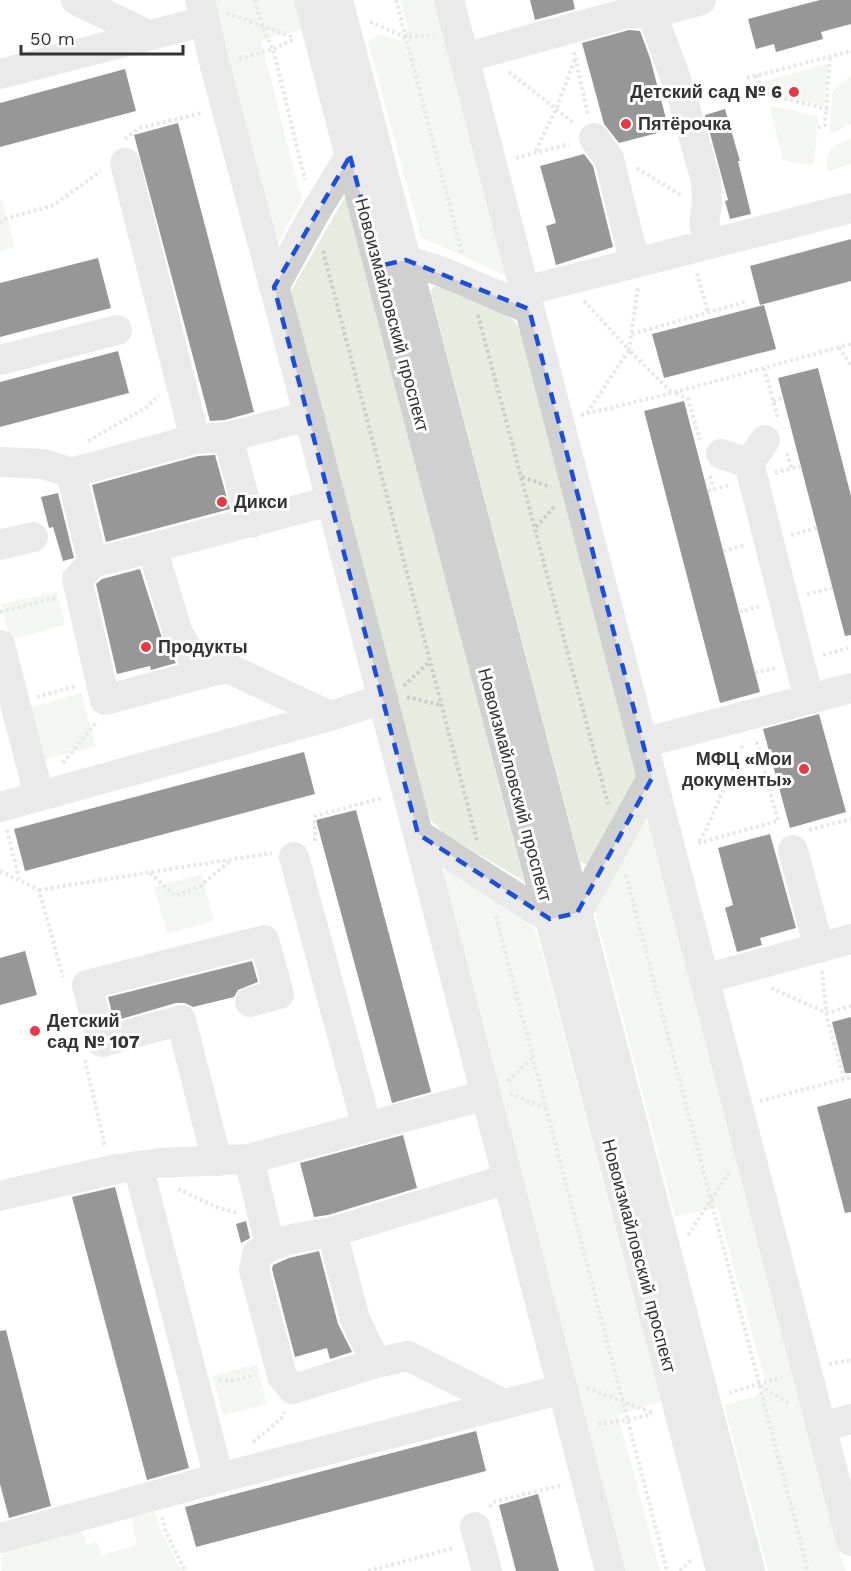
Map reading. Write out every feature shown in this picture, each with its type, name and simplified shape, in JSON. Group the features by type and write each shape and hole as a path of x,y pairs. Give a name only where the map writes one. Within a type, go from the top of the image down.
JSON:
{"street":[{"path":"76,0 146,34"},
{"name":"Новоизмайловский проспект","path":"309,0 364,153"},
{"name":"Новоизмайловский проспект","path":"338,0 364,153 392,263 564,916 750,1571"},
{"path":"449,0 851,1541"},
{"path":"464,58 634,9 702,0"},
{"path":"0,74 146,34 202,8 215,66 331,501 396,694 418,834 500,1090 507,1179 571,1387 610,1571"},
{"path":"634,9 681,93 706,181 706,211 701,246"},
{"path":"601,149 638,262"},
{"path":"274,287 313,216 364,153"},
{"path":"116,157 195,439"},
{"path":"392,263 443,272 527,300 569,281 851,208"},
{"path":"0,360 117,330"},
{"path":"0,462 44,464 63,470 195,439 228,437 309,416"},
{"path":"228,437 251,523"},
{"path":"710,455 757,452 809,699"},
{"path":"63,470 93,563"},
{"path":"330,716 228,668 102,690 77,579 93,563 331,501"},
{"path":"0,545 33,537"},
{"path":"152,548 178,633 202,674"},
{"path":"0,645 39,796"},
{"path":"643,743 751,719 809,699 851,688"},
{"path":"0,807 330,716 396,694"},
{"path":"418,834 564,916 652,778"},
{"path":"791,837 819,948"},
{"path":"297,851 367,1127"},
{"name":"Новоизмайловский проспект","path":"564,916 721,1571"},
{"path":"704,979 851,939"},
{"path":"217,1161 181,1020 102,1042 87,986 264,940 279,994 250,1002"},
{"path":"0,1196 111,1170 139,1172 249,1159 500,1090"},
{"path":"249,1159 270,1245"},
{"path":"139,1172 170,1247 218,1474"},
{"path":"504,1404 408,1356 376,1363 293,1389 282,1376 254,1270 257,1254 270,1245 305,1236 332,1233 507,1179"},
{"path":"332,1233 355,1319 376,1363"},
{"path":"0,1538 155,1497 218,1474 571,1387"},
{"path":"821,1427 851,1419"}],"path":[{"path":"255,0 262,26 273,49 305,182"},
{"path":"396,0 462,255"},
{"path":"202,8 297,38 273,49 215,66"},
{"path":"375,24 405,37 436,35"},
{"path":"568,29 601,149"},
{"path":"747,78 851,51"},
{"path":"818,128 825,125 829,109 830,56"},
{"path":"536,152 556,109 575,58"},
{"path":"502,67 556,109 601,149 619,157 706,211"},
{"path":"756,75 762,93 829,109"},
{"path":"2,220 54,205 100,172 116,157 132,132 139,128 205,112"},
{"path":"512,159 536,152 601,149"},
{"path":"701,246 708,312"},
{"path":"322,249 479,850"},
{"path":"587,413 629,350 638,262"},
{"path":"569,281 573,289 629,350 674,393 688,399 693,424 710,455 714,489"},
{"path":"632,334 745,302"},
{"path":"736,304 738,311"},
{"path":"476,309 610,814"},
{"path":"675,322 677,327"},
{"path":"578,416 674,393 851,344"},
{"path":"839,347 851,366"},
{"path":"63,470 90,439 147,407 179,376"},
{"path":"773,401 783,398"},
{"path":"522,477 556,488"},
{"path":"535,528 559,501"},
{"path":"0,612 63,596"},
{"path":"396,694 430,661"},
{"path":"15,702 102,690 99,719 49,778 39,796"},
{"path":"396,694 441,705"},
{"path":"751,719 778,821 791,837 851,819"},
{"path":"692,852 706,830 751,719"},
{"path":"39,890 297,851 315,816 382,798"},
{"path":"0,807 19,879"},
{"path":"698,843 778,821"},
{"path":"149,872 175,896 200,886 231,860"},
{"path":"625,870 808,1571"},
{"path":"495,909 667,1571"},
{"path":"819,948 827,1013 844,1078"},
{"path":"762,983 827,1013 851,1006"},
{"path":"533,1057 500,1090 546,1108"},
{"path":"757,1102 851,1077"},
{"path":"139,1172 216,1207 251,1217 263,1214"},
{"path":"825,1365 851,1360"},
{"path":"217,1380 231,1381 260,1374"},
{"path":"725,1395 790,1374"},
{"path":"571,1387 622,1400 654,1414"},
{"path":"218,1474 281,1419 293,1389"},
{"path":"596,1424 663,1412"},
{"path":"368,1571 481,1552 493,1502 562,1485"},
{"path":"155,1497 166,1532 185,1571"},
{"path":"680,1571 692,1559"}],"highlighted area":[{"path":"350,156 379,266 406,260 529,309 652,778 577,913 550,919 418,834 274,287"}],"shaded area":[{"path":"212,0 293,0 301,30 261,41 302,200 276,247"},
{"path":"400,0 435,0 508,277 421,237 368,42 378,34 400,41 408,28"},
{"path":"828,64 824,106 763,92 760,82"},
{"path":"851,76 851,124 832,133 829,131 833,91"},
{"path":"773,106 817,116 814,162 811,165 783,159 770,109"},
{"path":"851,138 851,164 829,171 826,168 828,155 832,148"},
{"path":"346,195 524,881 443,833 431,820 422,800 291,291"},
{"path":"0,200 2,200 15,247 0,251"},
{"path":"438,283 444,283 511,318 519,327 637,777 589,863 580,862 431,294 431,290"},
{"path":"57,592 65,625 10,640 1,604"},
{"path":"81,693 96,746 44,760 29,708"},
{"path":"644,820 649,825 845,1571 768,1571 724,1405 754,1397 763,1389 764,1376 717,1207 675,1217 595,912 599,898"},
{"path":"450,870 526,921 534,928 538,937 661,1402 618,1415 660,1571 623,1571 443,872"},
{"path":"202,874 214,921 167,934 154,887"},
{"path":"257,1364 267,1404 223,1416 213,1376"},
{"path":"155,1512 162,1533 181,1571 2,1571 1,1559 4,1550 80,1524 86,1545 97,1542 102,1555 137,1545 131,1518"}],"building":[{"path":"530,0 573,0 575,9 535,20"},
{"path":"820,0 851,0 851,24 821,32 823,39 776,52 774,44 756,49 748,19"},
{"path":"629,30 640,31 650,58 669,130 619,143 604,124 582,43"},
{"path":"125,69 136,111 0,147 0,103"},
{"path":"725,109 740,161 738,161 751,214 730,219 725,201 728,200 705,115"},
{"path":"178,123 254,412 225,420 210,421 134,135"},
{"path":"584,154 593,166 613,247 556,265 546,226 556,223 540,166"},
{"path":"851,239 851,281 760,305 750,266"},
{"path":"98,258 111,308 0,337 0,283"},
{"path":"764,305 776,349 664,378 652,334"},
{"path":"118,351 129,393 0,427 0,382"},
{"path":"818,368 851,496 851,635 845,636 778,378"},
{"path":"684,401 760,692 720,703 644,411"},
{"path":"215,455 230,509 106,542 92,485 198,456"},
{"path":"58,493 74,558 63,561 53,527 49,528 41,497"},
{"path":"140,569 162,638 176,663 151,670 150,666 117,674 96,584 102,579"},
{"name":"МФЦ «Мои документы»","path":"819,714 846,812 790,828 763,729"},
{"path":"304,752 315,794 25,871 14,829"},
{"path":"356,810 431,1092 392,1103 316,820"},
{"path":"770,834 796,928 760,938 762,945 737,952 725,908 733,905 718,848"},
{"path":"25,951 37,995 0,1005 0,958"},
{"path":"252,961 258,982 238,990 234,997 193,1007 185,1003 176,1003 114,1021 108,997"},
{"path":"851,1017 851,1073 845,1073 832,1022"},
{"path":"851,1098 851,1212 845,1213 817,1107"},
{"path":"403,1135 417,1188 328,1215 314,1217 300,1163"},
{"path":"115,1187 189,1468 147,1480 72,1197"},
{"path":"246,1221 250,1238 241,1243 236,1224"},
{"path":"319,1251 338,1324 352,1352 330,1359 327,1348 295,1357 272,1269 273,1265 289,1258"},
{"path":"6,1330 51,1506 9,1518 0,1484 0,1331"},
{"path":"476,1431 486,1471 196,1547 185,1507"},
{"path":"538,1494 559,1571 516,1571 499,1505"}],"place":[{"name":"Детский сад № 6","path":"794,92"},
{"name":"Пятёрочка","path":"626,124"},
{"name":"Дикси","path":"222,502"},
{"name":"Продукты","path":"146,647"},
{"name":"МФЦ «Мои документы»","path":"804,769"},
{"name":"Детский сад № 107","path":"35,1031"}]}
